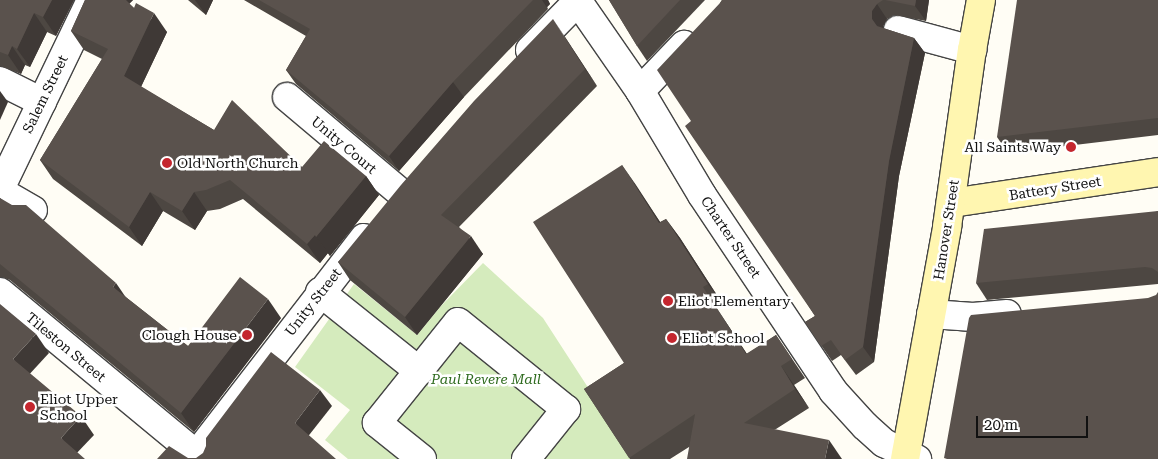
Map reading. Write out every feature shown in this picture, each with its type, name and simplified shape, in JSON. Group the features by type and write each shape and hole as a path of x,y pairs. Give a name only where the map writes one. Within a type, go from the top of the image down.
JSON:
{"main road":[{"name":"Hanover Street","path":"909,457 931,314 951,203 972,50 981,0"},
{"name":"Battery Street","path":"951,203 1158,172"}],"street":[{"name":"Salem Street","path":"0,190 91,0"},
{"path":"513,67 577,1"},
{"name":"Charter Street","path":"577,1 640,91 702,195 834,391 877,437 909,457"},
{"path":"640,91 700,28"},
{"path":"898,30 972,50"},
{"path":"0,81 42,102"},
{"name":"Unity Court","path":"287,97 401,193"},
{"name":"Unity Street","path":"199,457 320,292 419,171"},
{"path":"0,190 33,210"},
{"name":"Tileston Street","path":"0,292 199,457"},
{"path":"320,292 419,371"},
{"path":"931,314 973,317 1031,312"},
{"path":"422,459 377,423 458,322 566,409 526,459"}],"green space":[{"name":"Paul Revere Mall","path":"483,263 543,318 600,406 631,459 348,459 325,440 350,410 295,367 354,284 417,335 440,307"}],"building":[{"path":"0,0 52,0 43,17 34,13 17,49 12,46 8,55 0,52"},
{"path":"85,0 126,0 134,8 136,3 154,13 124,76 214,130 232,100 302,167 324,141 366,176 316,237 315,235 307,244 230,180 206,190 194,192 182,211 150,192 129,227 40,160 108,49 71,31"},
{"path":"259,0 533,0 453,82 389,156 286,70 310,29"},
{"path":"609,0 680,0 637,46"},
{"path":"722,0 883,0 872,11 872,19 877,26 914,38 889,161 863,347 845,360 831,340 821,346 805,322 815,316 685,126 691,121 657,70"},
{"path":"885,0 916,0 915,6"},
{"path":"1017,0 1158,0 1158,118 997,137"},
{"path":"553,19 585,69 441,215 471,236 405,317 338,262 401,185 474,101"},
{"name":"Eliot School","path":"622,165 659,223 666,219 708,284 703,287 746,354 776,335 792,359 781,366 795,389 744,423 829,440 825,459 687,459 695,414 629,458 584,389 624,363 533,222"},
{"path":"0,198 12,205 26,205 116,283 113,287 188,346 240,277 268,299 181,413 0,264"},
{"path":"1158,211 1158,272 1152,268 1145,267 976,283 984,229"},
{"path":"1158,292 1158,459 944,458 971,315 1148,298 1156,295"},
{"name":"Eliot Upper School","path":"0,304 36,334 13,359 81,416 61,438 85,459 0,459"},
{"path":"271,352 320,390 295,423 336,459 157,459 169,446 188,458 196,458 203,453 206,446 206,438"}],"place":[{"name":"All Saints Way","path":"1071,147"},
{"name":"Old North Church","path":"167,163"},
{"name":"Eliot Elementary","path":"668,301"},
{"name":"Clough House","path":"247,335"},
{"name":"Eliot School","path":"672,338"},
{"name":"Eliot Upper School","path":"30,407"}]}
